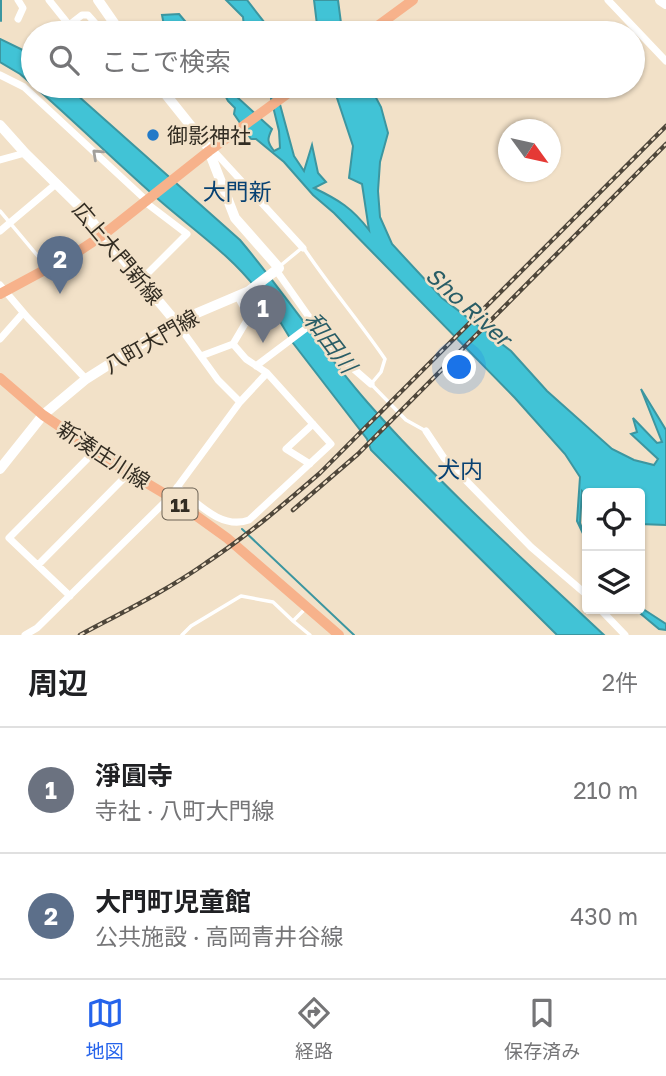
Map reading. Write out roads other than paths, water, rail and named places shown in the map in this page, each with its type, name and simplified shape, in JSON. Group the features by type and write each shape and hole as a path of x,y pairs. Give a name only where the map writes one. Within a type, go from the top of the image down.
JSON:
{"main road":[{"path":"98,0 113,21"},
{"path":"384,21 413,0"},
{"path":"660,0 666,4"},
{"path":"169,98 207,146 213,148"},
{"path":"2,290 49,268 103,235 282,98"},
{"name":"広上大門新線","path":"0,125 57,183 176,322"},
{"path":"213,148 236,218 277,269"},
{"name":"八町大門線","path":"0,469 43,415 86,379 176,322 248,290 277,269"},
{"name":"新湊庄川線","path":"0,378 43,415 95,451 130,473 174,492 339,635"}],"street":[{"path":"18,0 23,8 18,19"},
{"path":"49,0 66,21"},
{"path":"608,0 628,21"},
{"path":"74,21 82,15 88,15 93,21"},
{"path":"645,39 666,61"},
{"path":"0,75 21,86"},
{"path":"35,98 187,234 141,280"},
{"path":"213,148 303,248"},
{"path":"0,160 25,153"},
{"path":"0,230 57,183"},
{"path":"277,269 312,324 333,351 371,384"},
{"path":"2,290 86,379"},
{"path":"201,356 233,344 249,317 237,295"},
{"path":"0,339 23,313"},
{"path":"176,322 218,380 240,402"},
{"path":"256,366 312,324"},
{"path":"174,492 225,522 237,524 249,520 331,444 267,373 233,344"},
{"path":"25,635 37,628 174,492 240,402 267,373"},
{"path":"310,464 286,449 313,424"},
{"path":"426,431 444,458 531,547 582,591"},
{"path":"70,596 9,538 95,451"},
{"path":"38,565 130,473"},
{"path":"605,614 625,635"}],"lane":[{"path":"0,211 49,268"},
{"path":"277,269 303,248 385,359 381,372 371,384 406,420 426,431"},
{"path":"182,635 191,626 241,596 273,602 310,635"},
{"path":"293,621 307,607"}],"water":[{"path":"226,0 247,0 263,21 243,21 243,17"},
{"path":"314,0 338,0 341,21 317,21"},
{"path":"179,14 185,21 163,21 162,15"},
{"path":"0,39 21,49 21,75 20,74 0,62"},
{"path":"47,98 80,98 240,240 351,384 396,434 483,522 604,635 557,635 371,450 367,439 293,343 262,292 223,254"},
{"path":"226,98 238,98 272,129 269,140 274,151 280,148 271,98 278,98 294,156 304,171 312,145 318,173 326,182 314,188 344,205 369,230 362,184 349,178 353,146 337,98 376,98 388,133 380,162 380,217 392,244 442,298 511,351 547,391 612,449 634,460 654,465 658,459 631,434 637,432 633,418 657,443 662,442 641,389 666,430 666,525 645,524 645,488 582,488 582,532 577,521 580,477 565,454 515,398 334,213 313,195 284,162 256,139 251,139 234,114 235,108"},
{"path":"645,610 666,624 666,630 659,629 641,614 645,614"}],"waterway":[{"path":"1,0 1,21"},
{"path":"242,529 354,635"}],"railway":[{"path":"80,635 160,592 206,563 250,531 320,473 666,126"},
{"path":"293,510 358,454 666,144"}],"place":[{"name":"御影神社","path":"153,135"},
{"name":"大門町児童館","path":"60,294"},
{"name":"淨圓寺","path":"263,343"}],"district":[{"name":"大門新","path":"237,191"},
{"name":"犬内","path":"460,469"}],"water label":[{"name":"Sho River","path":"469,306"},
{"name":"和田川","path":"331,342"}]}
